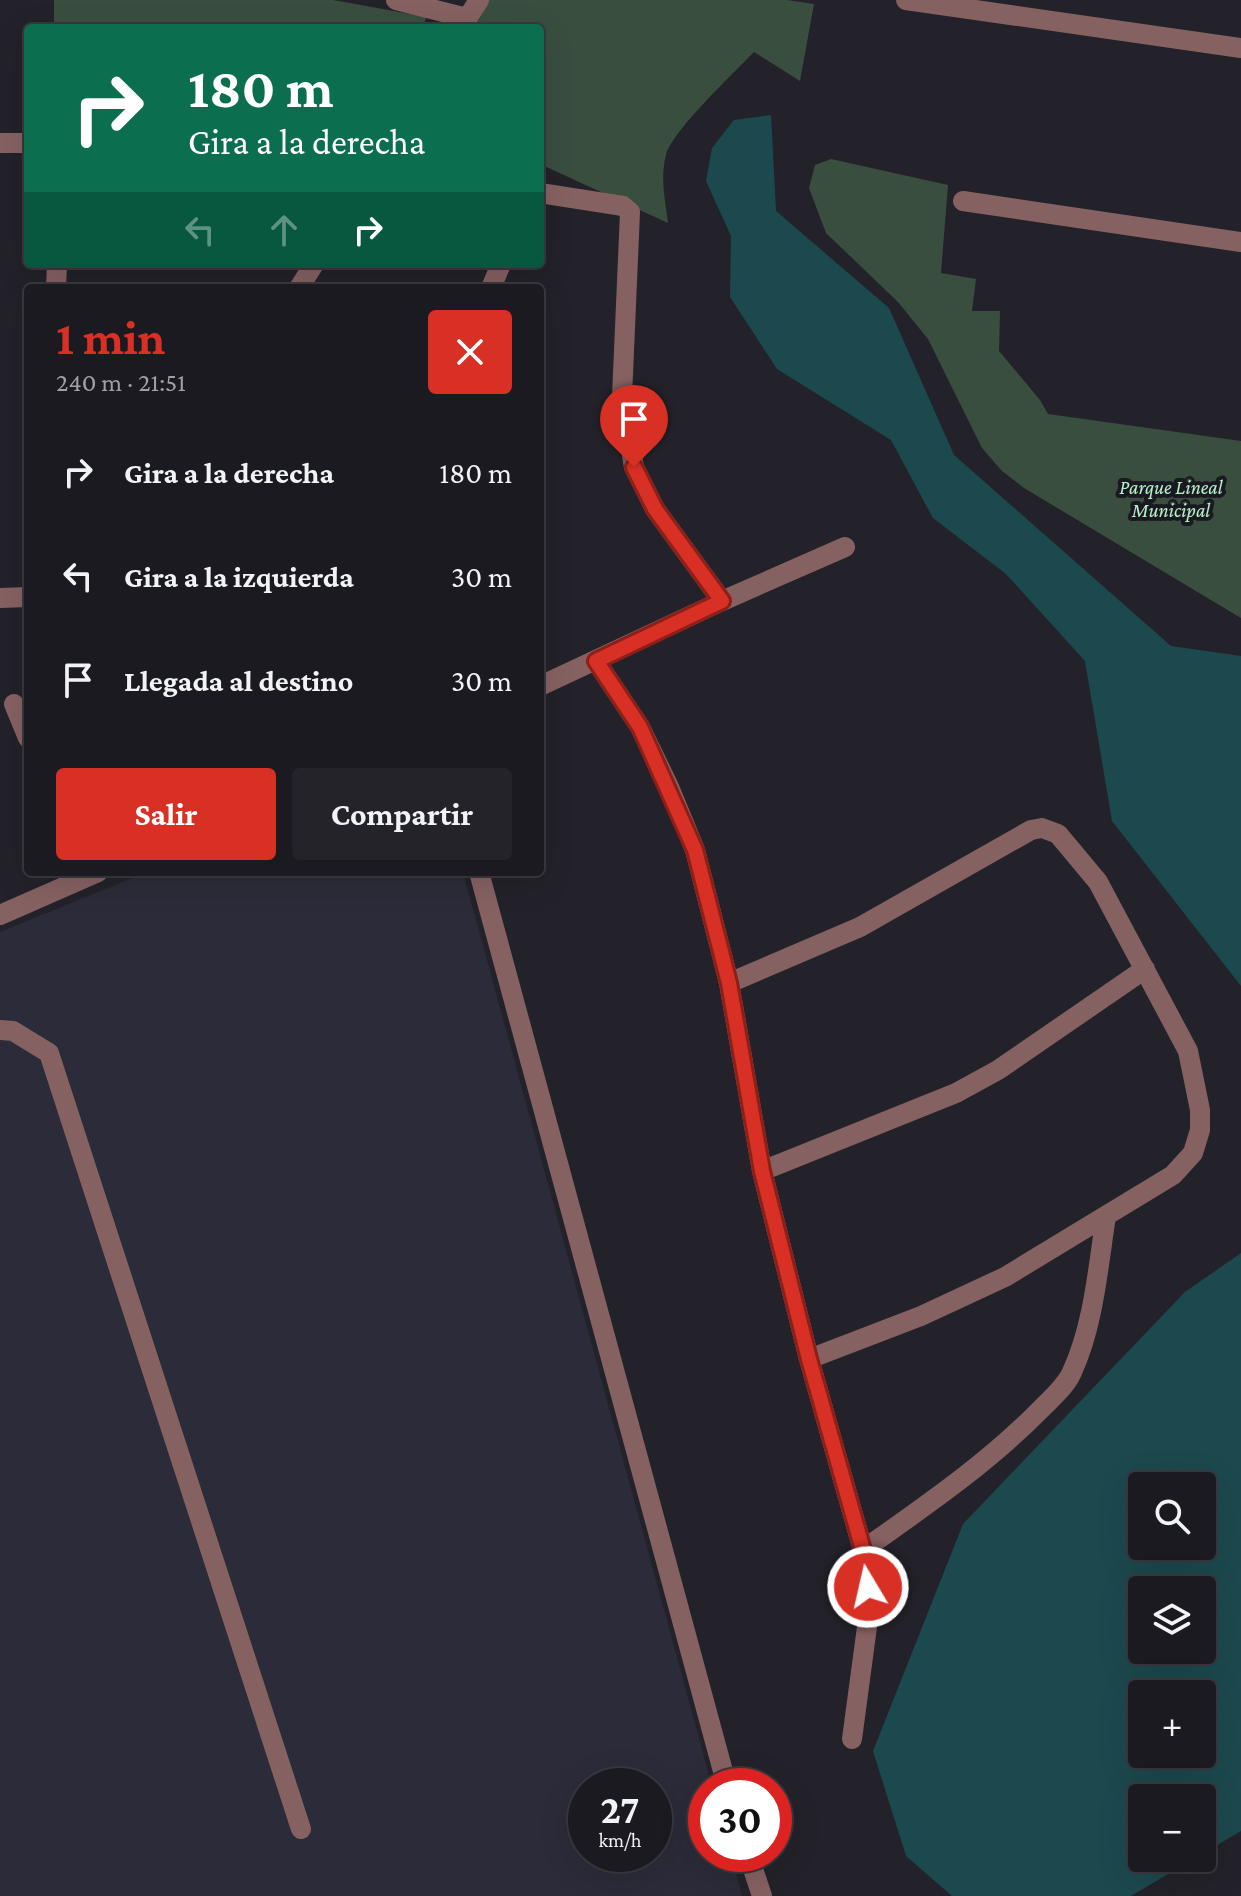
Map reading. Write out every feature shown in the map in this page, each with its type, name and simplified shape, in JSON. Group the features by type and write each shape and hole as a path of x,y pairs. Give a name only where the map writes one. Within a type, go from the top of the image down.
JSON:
{"street":[{"path":"396,0 464,23 479,0"},
{"path":"906,0 1241,48"},
{"path":"0,143 24,143"},
{"path":"544,194 623,206 630,212 622,397 634,467 655,509 722,601"},
{"path":"963,201 1241,242"},
{"path":"544,684 845,547"},
{"path":"0,598 24,597"},
{"path":"596,661 640,727 695,850 729,983 762,1171 809,1359 863,1550 869,1612 852,1739"},
{"path":"14,704 24,728"},
{"path":"729,983 860,927 1031,830 1042,828 1058,834 1098,882 1188,1051 1200,1110 1200,1130 1193,1153 1173,1175 1005,1277 921,1316 809,1359"},
{"path":"0,915 85,876"},
{"path":"480,876 722,1768"},
{"path":"762,1171 956,1093 998,1070 1145,969"},
{"path":"0,1030 13,1031 49,1053 301,1829"},
{"path":"863,1550 943,1495 985,1460 1026,1424 1071,1375 1087,1329 1106,1216"},
{"path":"754,1872 762,1896"}],"shaded area":[{"path":"137,876 464,876 707,1768 688,1768 688,1872 736,1872 742,1896 0,1896 0,932"}],"green space":[{"path":"54,0 333,0 427,17 423,24 54,24"},
{"path":"489,0 787,0 814,4 800,81 754,52 679,132 666,155 663,172 668,223 544,166 544,24 474,24"},
{"name":"Parque Lineal Municipal","path":"831,159 948,185 941,273 976,279 972,311 1000,311 999,351 1048,414 1241,441 1241,618 1024,488 1002,471 982,448 928,339 898,302 826,233 809,188 815,165"}],"water":[{"path":"771,115 776,211 889,308 954,455 1171,646 1241,656 1241,986 1112,821 1085,661 1006,574 933,518 891,440 777,369 730,297 731,236 706,181 712,148 734,120"},
{"path":"1241,1253 1241,1831 1216,1846 1216,1784 1128,1784 1128,1872 1171,1872 1131,1896 952,1896 906,1856 873,1751 963,1524 1185,1292"}],"route":[{"path":"634,467 655,509 722,601 596,661 640,727 695,850 729,983 762,1171 809,1359 863,1550 868,1587"}]}
